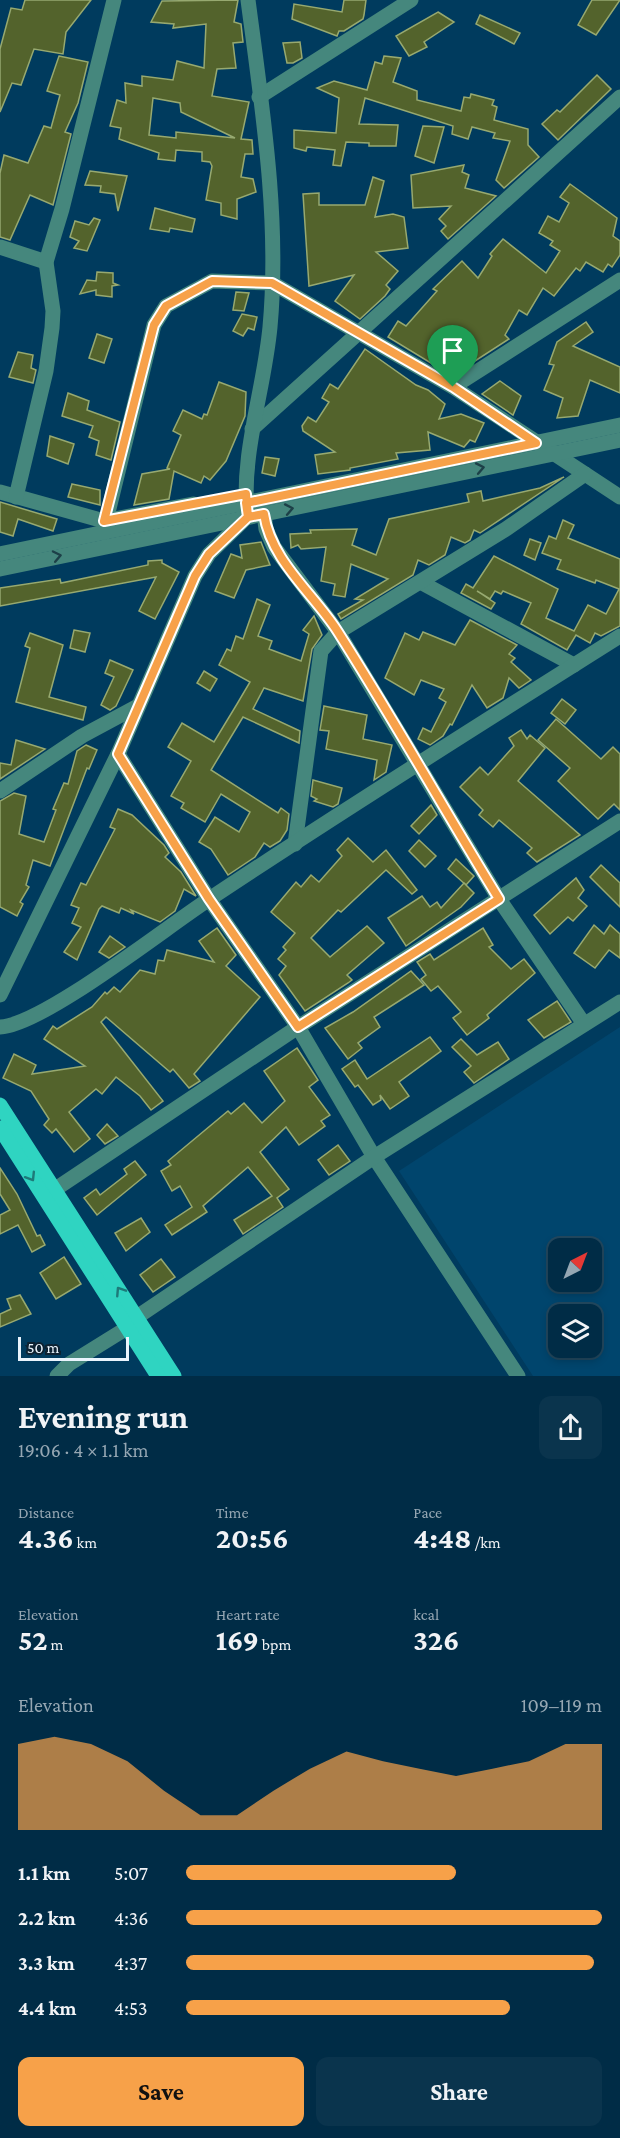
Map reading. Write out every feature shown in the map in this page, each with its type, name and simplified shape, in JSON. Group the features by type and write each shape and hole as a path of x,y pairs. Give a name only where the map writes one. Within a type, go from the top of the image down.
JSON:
{"main road":[{"path":"0,1105 54,1190 132,1323 158,1376"},
{"path":"0,1128 132,1323 174,1376"}],"street":[{"path":"16,497 46,371 52,328 53,311 46,262 62,209 114,0"},
{"path":"0,995 118,754 136,707 195,576 246,504 252,429 270,329 272,283 271,208 248,0"},
{"path":"259,97 411,0"},
{"path":"252,429 620,96"},
{"path":"0,247 46,262"},
{"path":"453,387 620,280"},
{"path":"103,527 154,325 166,306 212,281 272,283 453,387 620,497"},
{"path":"0,554 103,527 246,504 620,425"},
{"path":"0,569 246,504 264,514 620,440"},
{"path":"295,844 321,651 338,632 422,583 506,529 585,474"},
{"path":"0,492 103,527"},
{"path":"264,514 266,529 274,547 338,632 416,765 499,899 584,1024"},
{"path":"422,583 574,665"},
{"path":"0,1027 16,1024 56,1004 209,899 620,636"},
{"path":"0,791 82,736 136,707"},
{"path":"118,754 209,899 298,1027 374,1157 518,1376"},
{"path":"54,1190 298,1027 620,821"},
{"path":"57,1376 69,1364 374,1157 620,1002"}],"shaded area":[{"path":"620,1027 620,1376 533,1376 399,1171"}],"building":[{"path":"25,0 91,0 66,32 63,54 34,49 21,85 12,83 0,112 0,49 11,8 22,10"},
{"path":"238,0 234,22 241,24 243,42 233,43 236,68 217,69 212,96 249,102 241,139 252,140 253,154 245,154 241,177 253,179 256,192 237,199 237,219 221,215 221,203 206,200 212,166 210,162 202,161 202,152 176,150 175,161 158,159 159,153 119,139 121,128 110,126 117,100 126,103 125,83 142,86 142,76 173,80 177,61 204,68 206,24 173,28 174,24 151,22 162,1","holes":["153,98 180,103 181,112 235,138 176,132 176,138 149,135"]},
{"path":"344,0 366,0 364,15 363,19 344,31 339,31 337,36 292,19 294,4 342,12"},
{"path":"592,0 620,0 596,35 578,25"},
{"path":"438,12 454,22 424,42 427,47 409,56 396,36"},
{"path":"480,15 520,33 514,44 476,24"},
{"path":"300,42 302,58 293,63 287,63 283,43"},
{"path":"59,56 88,62 78,103 65,132 71,134 53,205 30,195 10,240 0,237 0,173 4,155 28,163 44,126 51,128 60,95 47,91"},
{"path":"384,56 401,58 393,82 417,91 417,100 461,111 464,97 470,98 471,94 494,100 492,105 497,107 494,120 528,129 528,145 539,157 504,188 496,180 510,141 493,138 495,133 472,127 468,139 452,134 453,126 365,98 359,124 398,125 396,146 369,146 369,143 346,142 341,166 333,165 335,150 307,147 306,151 294,148 294,130 336,133 339,98 317,88 334,81 367,90 375,62 382,64"},
{"path":"597,75 611,89 558,140 542,124 557,110 560,112"},
{"path":"423,126 444,127 434,163 415,156"},
{"path":"464,165 462,172 469,175 465,188 496,196 448,239 441,231 446,226 439,219 451,206 413,208 411,175"},
{"path":"90,171 127,176 118,211 115,194 100,192 101,186 85,185"},
{"path":"373,177 384,181 375,217 393,214 404,217 408,248 376,252 398,271 386,285 390,289 385,296 360,319 335,301 354,275 309,286 303,194 319,193 319,205 365,205"},
{"path":"570,184 617,218 613,236 620,241 620,255 612,267 608,264 603,272 586,262 580,271 576,268 554,296 543,288 527,315 519,310 505,335 509,339 461,370 451,362 444,371 388,337 398,321 406,326 437,291 433,289 462,261 478,278 492,256 490,254 503,239 546,273 560,251 550,245 553,241 539,233 548,216 559,222 569,203 560,197"},
{"path":"155,208 195,219 192,232 170,228 169,232 150,229"},
{"path":"94,218 100,220 87,251 74,248 79,241 70,237 75,221 89,225"},
{"path":"97,272 113,273 113,283 118,285 112,286 112,297 96,295 96,290 80,294 87,280 96,281"},
{"path":"236,292 249,293 244,311 233,310"},
{"path":"242,314 257,317 254,330 248,328 243,336 233,331"},
{"path":"586,322 593,332 573,346 620,367 620,393 590,380 578,416 557,418 563,398 544,390 554,365 549,364 557,342"},
{"path":"97,334 112,339 104,363 89,358"},
{"path":"365,349 416,385 428,390 445,404 439,419 461,414 484,423 475,442 470,440 464,447 428,432 430,450 396,453 398,459 350,468 350,470 318,474 315,455 335,452 303,431 302,426 308,417 316,422 329,402 322,398 330,384 338,389"},
{"path":"18,352 33,355 31,368 36,370 33,383 9,377"},
{"path":"500,381 521,396 513,415 482,394"},
{"path":"219,382 246,392 245,416 226,461 210,480 204,476 201,483 174,471 169,499 134,505 142,474 170,469 167,468 181,435 173,431 183,410 202,419 204,414 207,415"},
{"path":"68,393 89,401 87,410 120,422 111,460 96,455 99,441 89,437 93,426 62,416"},
{"path":"50,436 74,444 68,464 47,456"},
{"path":"265,457 279,459 275,476 262,473"},
{"path":"564,477 480,533 474,530 470,540 465,543 451,537 445,555 429,565 418,560 413,575 341,619 338,614 363,600 355,599 388,579 351,564 345,597 333,595 335,584 321,581 326,547 301,549 298,545 291,548 290,534 311,533 310,530 357,529 352,545 376,555 389,519 469,502 467,494 481,491 483,501 540,488"},
{"path":"72,484 100,490 100,505 68,497"},
{"path":"0,502 57,519 53,531 18,519 13,536 0,532"},
{"path":"563,520 574,525 568,538 620,559 620,626 601,636 595,633 590,643 576,635 567,650 521,624 531,603 503,591 501,594 495,591 490,599 477,591 495,603 491,609 461,593 466,584 473,588 494,556 558,589 546,618 574,631 588,605 606,614 619,589 557,569 561,560 542,553 549,536 556,539"},
{"path":"530,539 541,543 535,560 524,555"},
{"path":"261,542 270,565 246,570 234,598 215,591 231,554 242,558 240,545"},
{"path":"162,560 162,563 179,572 155,619 139,611 156,577 0,606 0,588 60,579 61,583 148,565 148,561"},
{"path":"257,599 270,605 258,636 272,641 269,649 301,661 309,634 303,630 314,616 322,635 312,649 303,701 264,688 253,709 300,731 299,743 243,717 211,770 278,813 281,808 289,814 287,830 280,841 270,847 264,843 255,857 228,875 211,849 199,842 215,817 239,832 250,812 221,794 205,822 181,808 184,803 171,796 191,761 168,747 182,723 214,742 237,704 250,682 219,665 227,649 231,651 236,636 243,639"},
{"path":"470,620 517,645 509,654 515,658 511,662 531,680 519,688 509,678 503,698 487,708 472,685 452,725 450,724 443,736 430,745 418,739 423,728 431,732 446,702 439,698 444,689 421,680 414,695 385,678 405,633 419,640 423,632 455,645"},
{"path":"74,630 90,633 85,652 70,648"},
{"path":"30,633 63,645 49,697 86,707 83,720 16,702 30,648 25,646"},
{"path":"110,660 133,670 116,706 110,710 101,705 114,677 105,673"},
{"path":"204,671 217,679 210,691 197,683"},
{"path":"562,699 576,710 565,724 551,713"},
{"path":"324,706 367,715 363,739 392,745 386,772 374,780 377,760 326,749 329,731 320,730"},
{"path":"556,719 601,759 613,747 620,754 620,810 614,804 598,819 558,781 570,768 538,740"},
{"path":"521,730 527,739 530,735 545,748 518,781 580,835 537,862 527,853 532,848 499,820 493,827 479,815 483,810 460,787 480,767 488,775 514,746 509,738"},
{"path":"16,740 45,749 0,779 0,763 11,765"},
{"path":"86,745 97,750 89,769 87,768 50,866 33,860 26,885 29,887 20,902 23,904 17,916 0,907 0,801 14,793 26,796 19,834 44,842 56,810 53,809 64,783 68,784 77,751"},
{"path":"313,780 342,788 338,804 333,807 314,801 317,799 311,796"},
{"path":"431,805 437,815 419,834 411,826"},
{"path":"118,809 132,815 164,845 169,853 165,857 181,872 196,896 184,889 175,911 160,922 131,910 134,914 121,908 119,913 102,906 77,960 64,952 81,927 72,923 79,908 71,905 81,883 86,885 115,829 110,827"},
{"path":"348,838 373,862 386,850 417,890 412,894 386,870 341,912 338,910 311,938 330,957 367,926 384,943 347,975 352,980 305,1011 279,975 286,966 278,959 286,950 283,947 295,933 271,912 296,882 301,887 311,875 319,882 342,856 337,850"},
{"path":"419,840 436,856 425,867 409,851"},
{"path":"456,859 474,876 466,885 448,869"},
{"path":"601,865 620,883 620,907 590,877"},
{"path":"576,878 584,890 578,898 587,906 573,921 568,917 550,934 534,915"},
{"path":"464,883 474,893 461,907 406,946 388,918 422,896 430,907 437,902 441,908"},
{"path":"594,925 604,934 610,925 620,934 620,958 609,950 595,968 574,953"},
{"path":"217,928 236,955 226,966 260,997 194,1074 200,1081 189,1088 173,1069 170,1072 106,1017 101,1022 163,1101 151,1110 140,1096 116,1077 102,1094 96,1089 69,1112 90,1139 74,1152 56,1129 52,1133 44,1125 49,1119 31,1091 3,1078 14,1054 36,1065 32,1074 85,1066 44,1039 53,1026 57,1029 92,1007 105,992 107,994 114,987 120,992 140,970 155,974 158,960 164,961 167,950 214,962 199,941"},
{"path":"483,928 493,945 489,947 511,969 524,959 535,973 487,1015 489,1018 467,1035 453,1018 461,1012 438,986 431,991 421,979 426,975 417,962 430,954 434,960"},
{"path":"110,936 125,947 109,958 99,952"},
{"path":"411,971 424,985 374,1017 380,1027 358,1043 362,1048 348,1059 325,1028 353,1012"},
{"path":"557,1001 571,1022 544,1038 528,1020"},
{"path":"430,1037 441,1051 399,1082 409,1096 390,1109 380,1095 381,1100 373,1105 358,1085 355,1087 342,1069 355,1060 367,1079"},
{"path":"461,1039 477,1055 498,1042 509,1059 474,1083 464,1072 471,1066 452,1047"},
{"path":"297,1048 318,1080 309,1087 330,1115 321,1121 325,1126 299,1145 286,1127 260,1152 289,1189 277,1198 283,1207 243,1234 234,1220 272,1196 248,1167 203,1206 207,1212 172,1235 165,1225 192,1207 180,1186 172,1191 161,1171 171,1165 168,1161 228,1111 231,1114 244,1103 262,1123 285,1101 264,1071"},
{"path":"107,1124 118,1136 105,1144 97,1135"},
{"path":"338,1145 350,1161 329,1175 318,1160"},
{"path":"135,1161 146,1175 97,1215 84,1198 96,1189 100,1195 127,1174 124,1169"},
{"path":"0,1168 17,1194 37,1236 40,1235 45,1245 32,1252 18,1225 0,1234 0,1215 10,1210 0,1194"},
{"path":"141,1218 150,1232 126,1251 115,1233"},
{"path":"64,1257 81,1284 56,1299 40,1273"},
{"path":"161,1259 175,1277 153,1292 140,1275"},
{"path":"20,1295 31,1314 0,1327 0,1314 11,1309 7,1299"}],"route":[{"path":"453,387 272,283 212,281 186,293 166,306 154,325 104,521 246,494 246,503 248,517 264,514 266,529 274,547 338,632 416,765 499,899 298,1027 209,899 118,754 136,707 195,576 209,554 248,517 246,503 536,443 453,387"}]}
